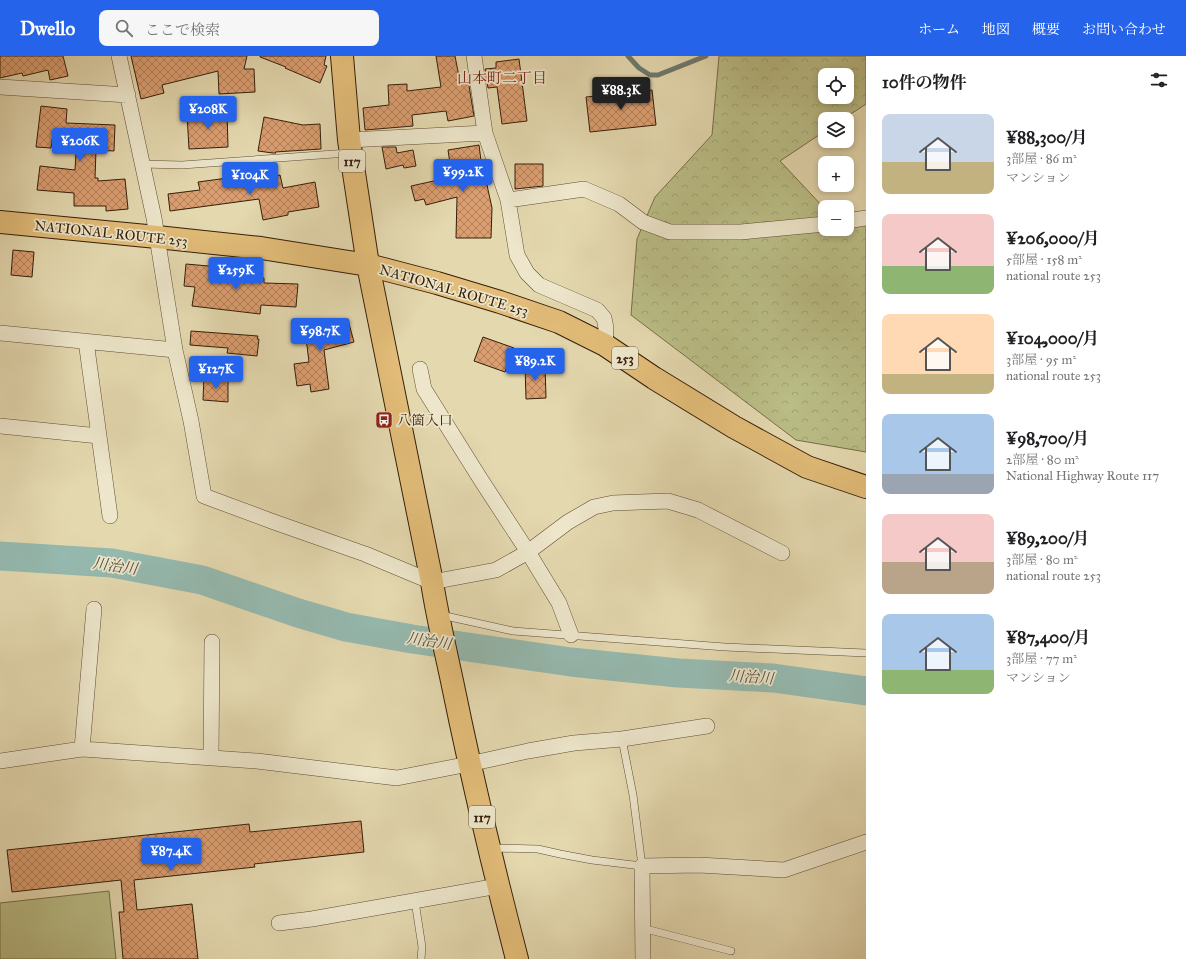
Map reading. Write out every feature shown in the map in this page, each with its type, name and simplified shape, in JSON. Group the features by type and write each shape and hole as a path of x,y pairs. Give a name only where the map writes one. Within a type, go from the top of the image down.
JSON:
{"highway":[{"name":"117","path":"342,56 350,147 368,266 432,582 437,614 469,764 517,959"},
{"name":"NATIONAL ROUTE 253","path":"0,222 261,248 368,266 437,283 500,302 559,322 605,345 654,378 734,427 807,468 866,487"}],"street":[{"path":"119,56 154,218 175,350 191,422 204,496 365,554 432,582 496,570 528,552 568,522 594,507 613,503 668,501 698,510 782,553"},
{"path":"474,56 485,133 508,200 517,256 527,273 539,285 597,310 604,318 606,328 605,345"},
{"path":"0,87 128,95"},
{"path":"350,147 485,133"},
{"path":"508,200 584,189 619,204 643,222 670,232 741,232 818,225"},
{"path":"854,220 866,218"},
{"path":"0,333 175,350"},
{"path":"86,341 110,516"},
{"path":"420,369 424,389 559,603 571,635"},
{"path":"0,426 99,436"},
{"path":"82,749 94,609"},
{"path":"211,758 212,642"},
{"path":"0,761 82,749 257,761 397,778 574,743 622,739 707,726"},
{"path":"643,959 642,866 699,865 784,870 866,842"},
{"path":"279,923 498,886"}],"lane":[{"path":"142,164 182,165 350,147"},
{"path":"437,614 513,631 724,647 866,653"},
{"path":"489,848 538,849 592,860 642,866 633,795 622,739"},
{"path":"415,901 422,947 421,959"},
{"path":"642,928 730,951"}],"green space":[{"path":"719,56 866,56 866,104 854,112 818,112 818,136 780,161 818,202 818,236 854,236 854,218 866,217 866,452 796,440 631,315 637,239 655,197 712,135"},
{"path":"109,891 116,959 0,959 0,903"}],"building":[{"path":"0,56 63,56 68,76 50,80 48,70 23,76 22,73 0,78"},
{"path":"131,56 247,56 244,69 254,69 255,92 219,94 218,71 162,85 164,93 141,99"},
{"path":"260,56 326,56 324,65 327,66 320,83"},
{"path":"436,56 455,56 460,82 468,80 474,116 448,121 446,111 412,115 413,126 365,130 363,108 389,105 388,85 407,84 407,91 441,87"},
{"path":"519,59 527,121 502,124 497,87 488,88 485,69 496,68 496,62"},
{"path":"652,90 656,125 590,132 586,97"},
{"path":"41,106 67,109 66,123 115,125 114,151 96,150 95,178 98,178 98,181 125,179 128,209 106,211 106,206 74,206 74,193 37,190 40,166 75,170 77,137 53,135 51,148 36,147"},
{"path":"227,112 228,147 189,149 187,114"},
{"path":"264,117 303,125 320,124 321,149 275,152 276,153 258,151"},
{"path":"479,145 483,176 485,176 492,208 491,238 456,238 457,197 426,205 424,199 415,201 411,186 452,177 448,150"},
{"path":"382,147 396,147 397,153 413,150 416,166 404,168 403,165 386,169"},
{"path":"515,164 543,164 543,186 515,189"},
{"path":"280,175 283,188 315,182 319,207 288,212 288,215 263,220 259,199 170,211 168,194 200,190 198,182 235,177 236,185"},
{"path":"13,250 34,252 32,277 11,275"},
{"path":"186,264 220,267 219,273 264,278 264,283 298,284 296,307 261,305 260,314 192,306 195,287 184,286"},
{"path":"348,320 354,342 324,350 329,389 311,392 310,384 297,386 294,364 309,362 306,338 303,338 301,324 319,321 320,327"},
{"path":"191,331 258,336 257,356 227,353 228,348 190,345"},
{"path":"483,337 514,348 505,372 474,361"},
{"path":"525,365 545,365 546,398 526,399"},
{"path":"204,377 228,379 228,402 203,400"},
{"path":"361,821 364,852 254,864 255,867 134,880 137,910 192,904 198,959 123,959 119,912 124,912 121,880 12,892 7,850 249,824 250,832"}],"waterway":[{"path":"628,56 639,68 650,75 658,75 706,56"},
{"name":"川治川","path":"0,556 112,563 202,580 298,613 346,627 412,639 571,662 678,673 773,678 866,691"}],"place":[{"name":"八箇入口","path":"384,420"}],"district":[{"name":"山本町二丁目","path":"502,78"}]}
